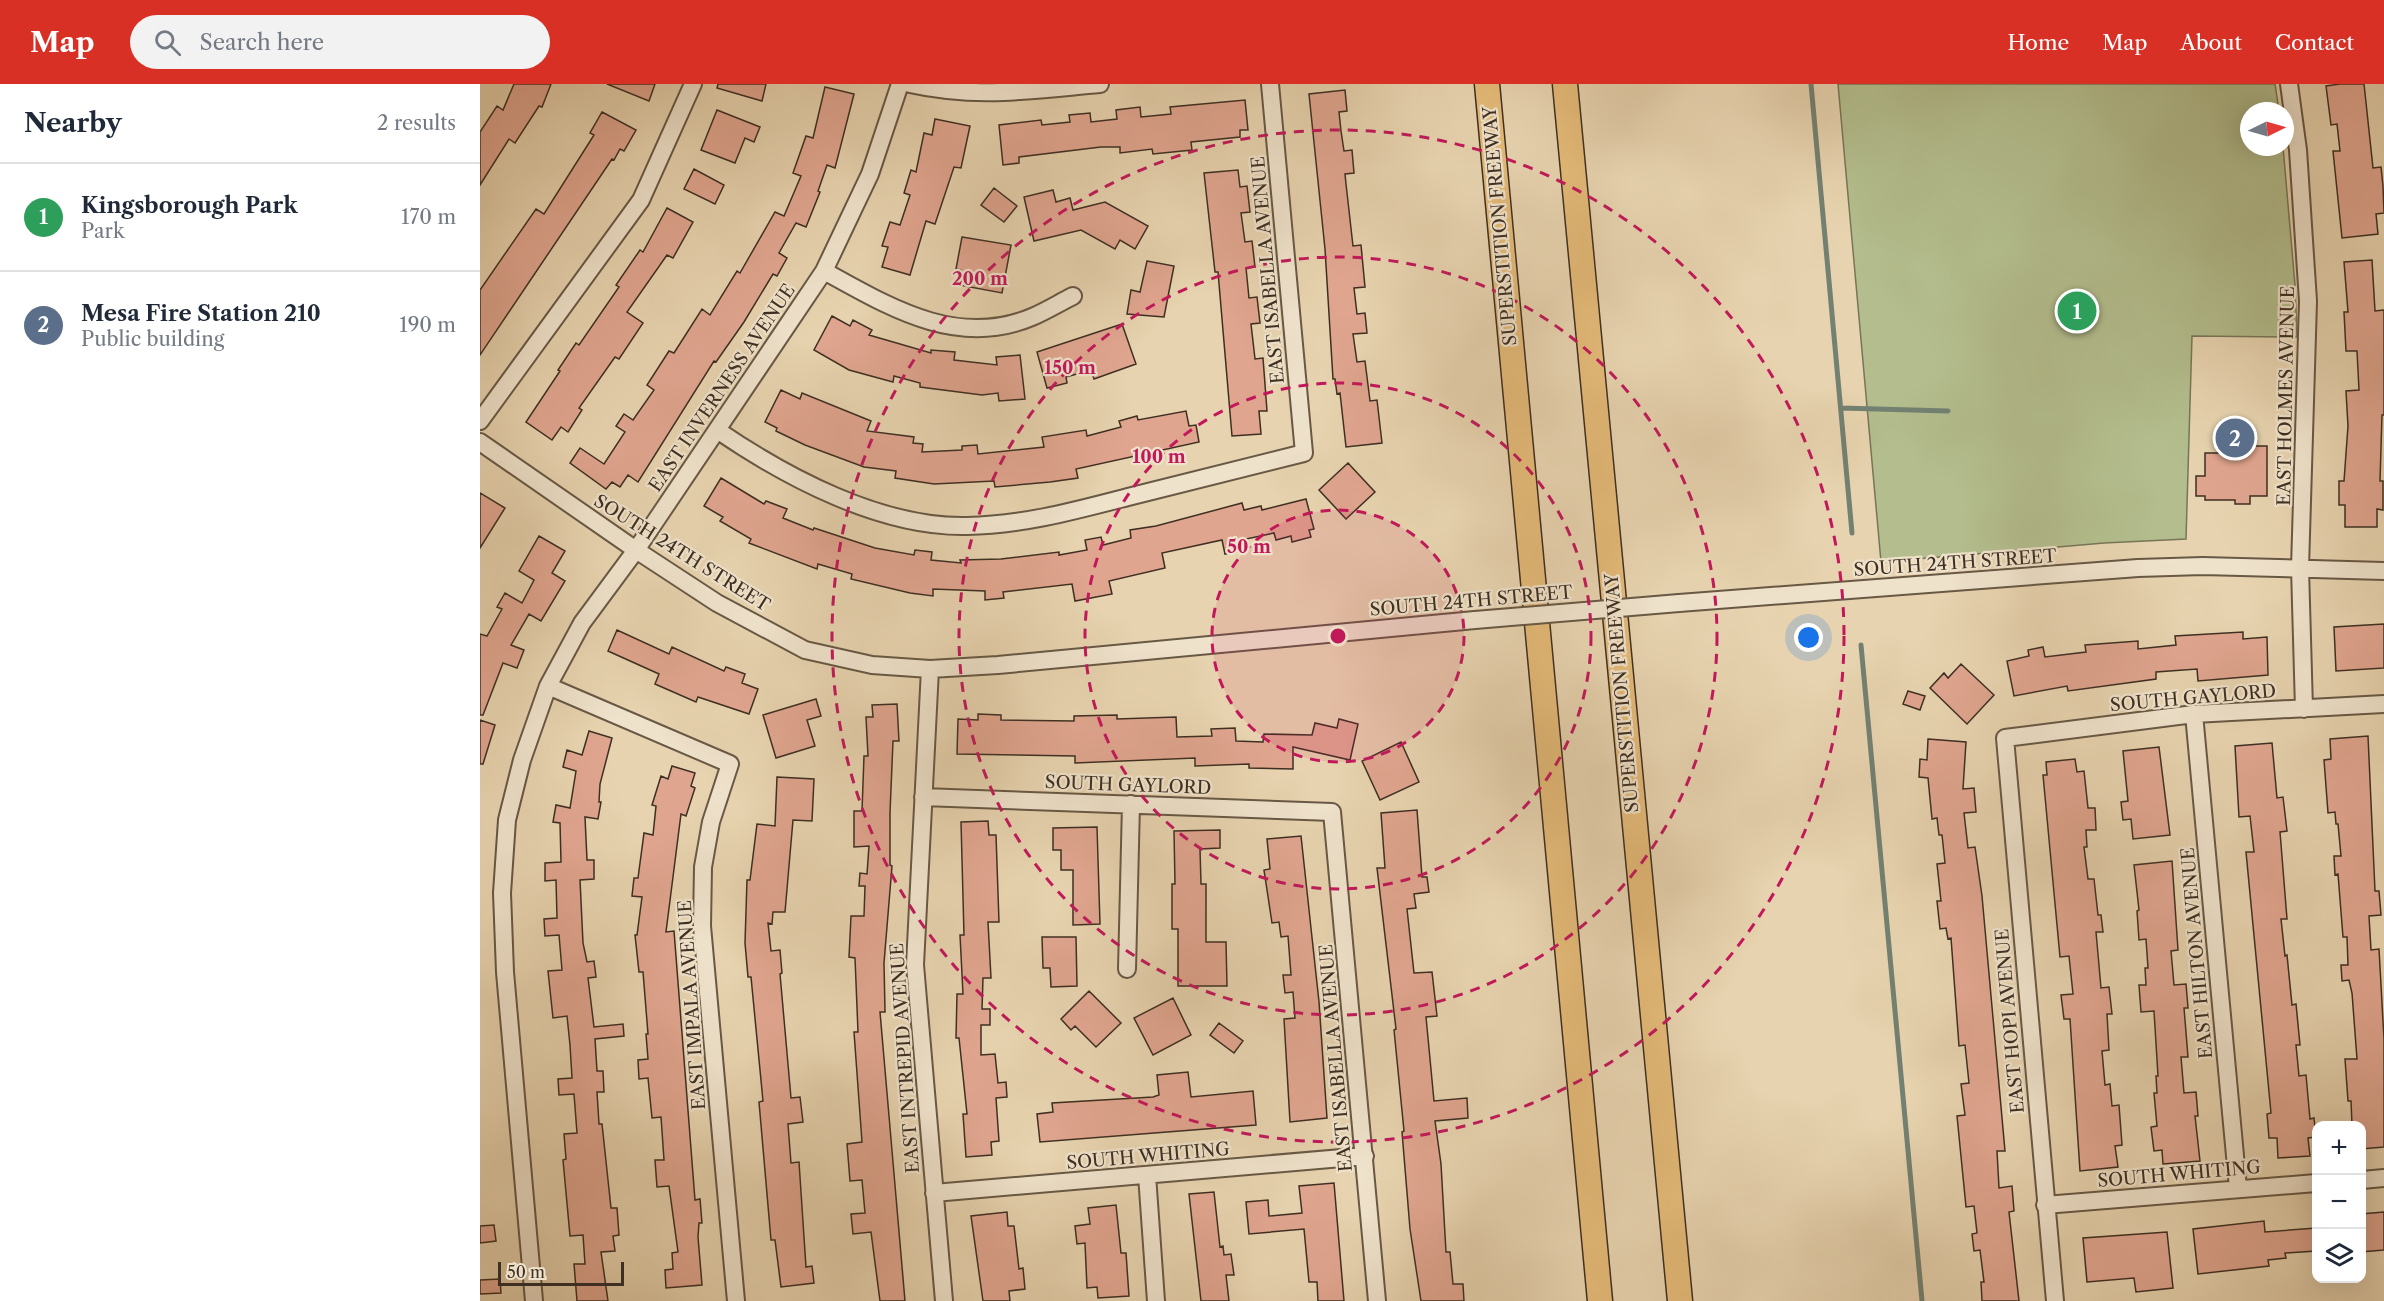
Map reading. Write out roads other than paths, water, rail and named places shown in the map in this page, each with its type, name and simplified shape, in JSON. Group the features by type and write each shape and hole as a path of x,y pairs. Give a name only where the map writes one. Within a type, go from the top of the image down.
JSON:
{"highway":[{"name":"SUPERSTITION FREEWAY","path":"1487,84 1600,1301"},
{"name":"SUPERSTITION FREEWAY","path":"1564,84 1680,1301"},
{"path":"1574,84 1575,199"}],"street":[{"path":"480,420 641,200 693,84"},
{"name":"EAST INVERNESS AVENUE","path":"534,1301 505,972 502,893 507,820 522,760 548,686 582,623 636,550 824,272 870,174 900,84"},
{"path":"910,84 946,92 991,94 1100,84"},
{"name":"EAST ISABELLA AVENUE","path":"717,430 765,462 829,495 904,518 965,526 1032,521 1304,453 1270,84"},
{"name":"EAST HOLMES AVENUE","path":"2289,84 2298,150 2308,301 2300,568 2304,709"},
{"path":"824,272 898,312 942,326 985,328 1030,318 1073,296"},
{"name":"SOUTH 24TH STREET","path":"480,442 717,603 805,650 872,664 930,669 998,665 1475,620 2138,568 2204,566 2384,571"},
{"name":"EAST INTREPID AVENUE","path":"930,669 915,965 944,1301"},
{"name":"EAST IMPALA AVENUE","path":"548,686 730,764 711,822 703,867 702,926 736,1301"},
{"name":"SOUTH GAYLORD","path":"2006,738 2194,714 2384,704"},
{"name":"EAST HILTON AVENUE","path":"2194,714 2238,1188"},
{"name":"EAST HOPI AVENUE","path":"2006,738 2055,1301"},
{"name":"SOUTH GAYLORD","path":"923,798 1332,812"},
{"path":"1127,969 1131,804"},
{"name":"EAST ISABELLA AVENUE","path":"1332,812 1377,1301"},
{"name":"SOUTH WHITING","path":"934,1193 1365,1156"},
{"path":"1147,1175 1156,1301"},
{"path":"2366,1180 2384,1178"},
{"name":"SOUTH WHITING","path":"2045,1205 2312,1183"}],"waterway":[{"path":"1811,84 1852,533"},
{"path":"1841,408 1948,411"},
{"path":"1861,645 1922,1301"}],"place":[{"name":"Kingsborough Park","path":"2077,311"},
{"name":"Mesa Fire Station 210","path":"2235,438"}]}
